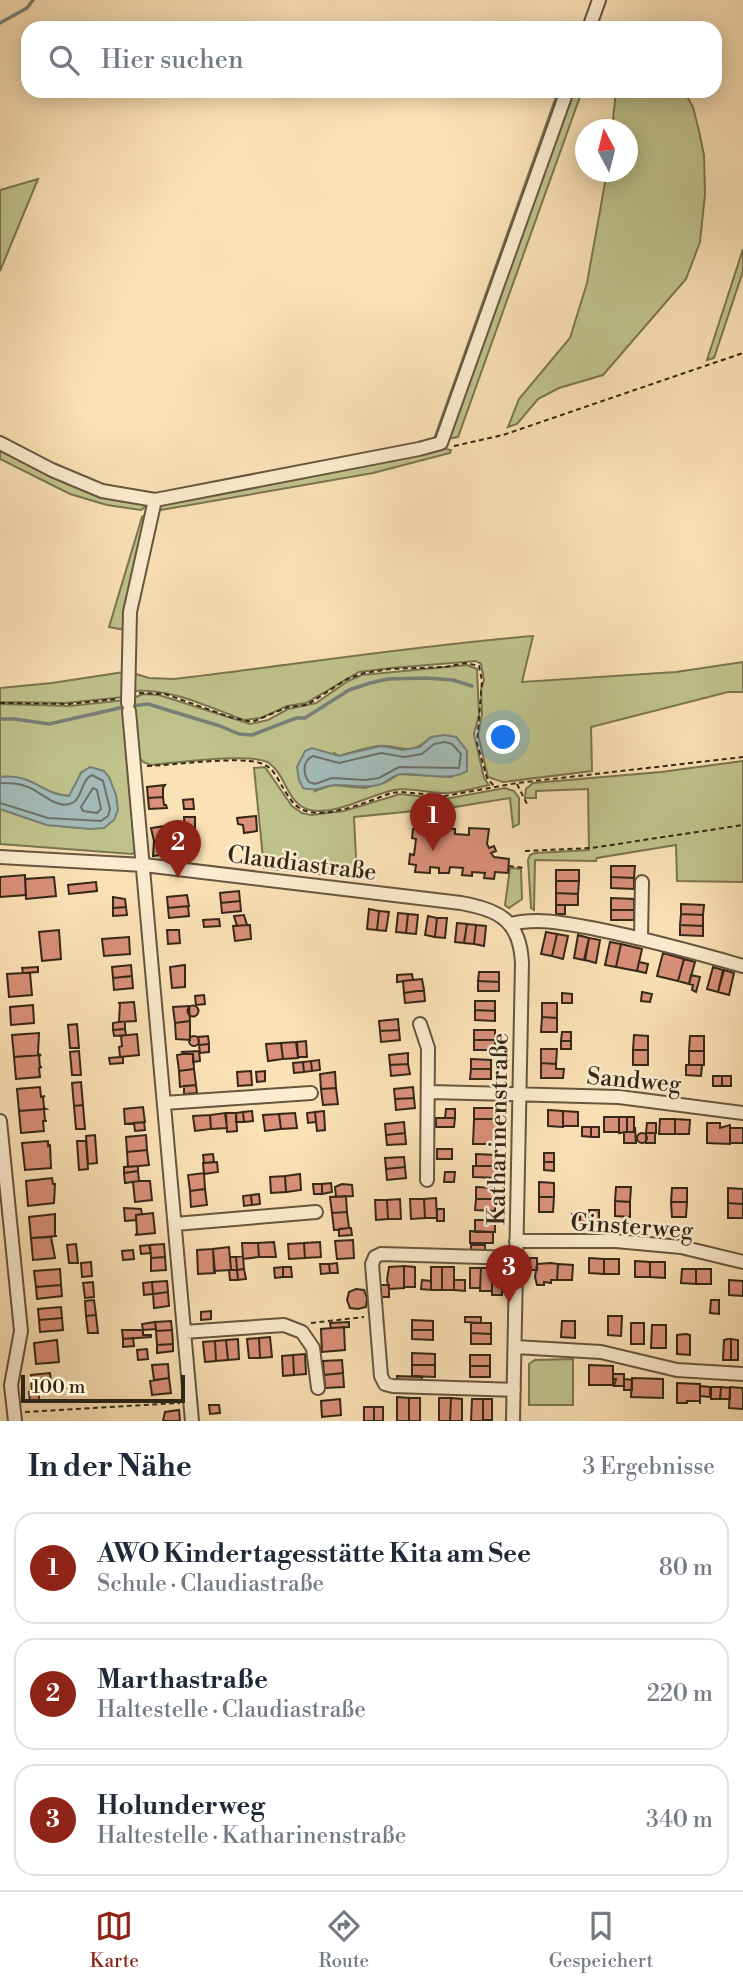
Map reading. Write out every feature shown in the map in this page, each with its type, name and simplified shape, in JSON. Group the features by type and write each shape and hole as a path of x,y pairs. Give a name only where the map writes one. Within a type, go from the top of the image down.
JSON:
{"street":[{"path":"592,21 599,0"},
{"path":"0,443 52,470 102,491 155,500 440,443 564,98"},
{"path":"155,500 130,611 128,704 192,1421"},
{"name":"Claudiastraße","path":"0,857 144,865 461,903 483,907 511,923"},
{"path":"641,938 642,883"},
{"path":"511,923 538,920 641,938 743,966"},
{"name":"Katharinenstraße","path":"511,923 521,948 513,1421"},
{"path":"420,1024 428,1048 430,1092 427,1180"},
{"name":"Sandweg","path":"430,1092 619,1097 743,1113"},
{"path":"164,1102 311,1093"},
{"path":"0,1121 21,1331 6,1384 14,1417"},
{"path":"175,1224 316,1212"},
{"name":"Ginsterweg","path":"516,1241 616,1241 681,1247 743,1262"},
{"path":"514,1390 385,1384 381,1376 372,1264 375,1257 381,1254 515,1258"},
{"path":"184,1332 284,1325 302,1332 313,1348 318,1388"},
{"path":"515,1348 601,1352 677,1370 743,1374"}],"path":[{"path":"440,443 460,446 503,435 743,353"},
{"path":"0,703 69,704 103,699 128,704 139,693 165,694 252,722 288,707 307,705 347,679 364,673 474,664 479,666 482,681 477,743 487,778 494,786"},
{"path":"134,767 242,761 261,763 274,772 291,800 301,809 315,813 391,793 412,792 445,796 494,786 743,757"},
{"path":"517,783 527,804"},
{"path":"525,851 591,848 743,825"},
{"path":"509,866 525,868"},
{"path":"302,1332 313,1321 375,1317"},
{"path":"14,1417 190,1403"}],"green space":[{"path":"556,98 560,98 439,437 433,442"},
{"path":"569,98 579,98 458,437 447,439"},
{"path":"615,98 688,98 693,107 704,155 705,194 700,242 686,279 603,375 559,388 538,399 517,424 508,427 519,399 570,338 587,283 605,182 638,182 638,119 613,119"},
{"path":"38,179 0,271 0,190"},
{"path":"743,249 743,271 714,358 707,360"},
{"path":"0,448 139,500 146,506 141,510 107,505 70,494 0,459"},
{"path":"440,448 451,450 450,453 373,473 155,511 158,502"},
{"path":"147,514 125,630 109,627 142,517"},
{"path":"533,636 522,682 676,672 743,662 743,692 728,692 591,727 592,771 503,782 488,777 478,735 484,680 481,664 476,661 359,672 306,703 287,706 261,718 244,720 191,700 163,693 135,691 131,696 129,672 149,678 174,679 398,650"},
{"path":"467,665 477,669 479,715 474,734 484,778 489,785 448,793 394,790 341,808 320,811 302,807 296,802 275,769 260,760 212,759 151,765 143,762 137,755 131,699 143,694 159,695 250,724 268,720 288,709 316,703 348,681 362,675","holes":["431,737 456,737 467,751 452,777 399,774 386,782 365,788 332,785 315,791 334,753 339,756 378,746 410,749 423,744"]},
{"path":"124,672 124,697 65,703 0,702 0,688"},
{"path":"125,700 136,851 132,854 0,844 0,809 47,825 91,829 81,773 70,796 52,792 29,781 0,777 0,704 70,706"},
{"path":"743,761 743,882 677,881 676,845 597,858 596,861 535,860 534,910 531,908 530,855 589,850 588,789 536,791 536,798 525,798 526,789 533,783 661,772"},
{"path":"265,767 292,806 302,813 311,815 344,811 400,794 445,799 505,788 514,791 519,798 519,824 513,827 510,798 455,807 354,817 357,878 264,868 254,768"},
{"path":"510,868 521,869 522,899 509,908 505,905"},
{"path":"573,1359 573,1405 529,1405 529,1364 535,1360"}],"water":[{"path":"431,737 456,737 467,751 467,771 444,777 399,774 381,784 367,787 335,785 308,789 303,788 299,780 297,767 305,751 312,748 339,756 381,746 403,750 420,747"},
{"path":"90,767 104,771 116,795 118,810 114,820 104,828 47,825 0,809 0,777 21,778 60,795 69,796 81,773"}],"building":[{"path":"165,785 163,797 148,798 147,787"},
{"path":"163,797 167,808 149,809 148,798"},
{"path":"193,799 194,809 184,809 183,800"},
{"path":"256,816 257,831 244,833 243,825 238,824 237,818"},
{"path":"184,817 195,817 195,832 185,832"},
{"path":"420,822 435,823 434,831 455,829 455,834 469,835 469,828 489,829 487,844 489,848 494,846 496,851 491,853 494,857 509,859 508,873 495,872 494,879 484,878 485,873 472,872 472,876 462,875 463,868 450,867 449,873 439,873 439,868 430,867 430,873 415,872 416,865 409,864 410,854 414,855 416,839 412,838 413,829 420,829"},
{"path":"165,826 167,840 154,841 151,828"},
{"path":"167,840 168,854 153,856 154,841"},
{"path":"611,866 635,866 634,878 611,877"},
{"path":"556,870 579,870 579,881 556,881"},
{"path":"25,875 26,895 0,897 0,877"},
{"path":"54,877 56,896 26,899 25,879"},
{"path":"611,877 634,878 634,889 611,888"},
{"path":"556,881 579,881 578,894 556,893"},
{"path":"96,882 97,891 69,894 68,885"},
{"path":"239,891 240,901 221,903 220,893"},
{"path":"556,893 578,894 578,905 556,905"},
{"path":"187,895 189,906 168,908 167,897"},
{"path":"113,897 125,899 126,907 113,908"},
{"path":"611,898 634,899 634,910 611,910"},
{"path":"240,901 241,911 222,913 221,903"},
{"path":"681,904 704,905 703,915 681,914"},
{"path":"556,905 565,905 565,914 556,914"},
{"path":"188,906 189,916 169,918 168,908"},
{"path":"126,907 127,915 113,916 113,908"},
{"path":"369,909 379,911 377,930 367,929"},
{"path":"611,910 634,910 634,920 611,920"},
{"path":"379,911 389,912 386,931 377,930"},
{"path":"398,913 408,914 406,933 396,932"},
{"path":"408,914 418,915 416,934 406,933"},
{"path":"681,914 703,915 703,926 680,925"},
{"path":"244,915 247,925 237,926 234,916"},
{"path":"428,916 437,918 435,937 425,935"},
{"path":"437,918 447,918 445,938 435,937"},
{"path":"219,919 220,926 204,927 203,920"},
{"path":"457,923 467,924 464,943 455,942"},
{"path":"467,924 476,925 474,944 464,943"},
{"path":"250,925 251,939 235,941 233,926"},
{"path":"476,925 486,926 484,946 474,944"},
{"path":"680,925 703,926 703,936 680,935"},
{"path":"59,930 61,959 42,961 39,932"},
{"path":"167,930 179,930 180,943 168,944"},
{"path":"546,932 557,934 552,956 541,954"},
{"path":"557,934 568,936 563,959 552,956"},
{"path":"578,935 589,938 584,960 574,958"},
{"path":"129,937 130,954 104,956 102,939"},
{"path":"589,938 600,940 596,963 585,960"},
{"path":"610,942 621,944 616,967 605,965"},
{"path":"621,944 642,949 637,971 616,967"},
{"path":"663,953 684,959 678,981 657,976"},
{"path":"684,959 695,962 689,984 678,981"},
{"path":"639,962 648,964 646,973 637,971"},
{"path":"131,965 132,976 113,978 112,967"},
{"path":"185,965 185,987 172,988 170,967"},
{"path":"38,967 38,972 23,973 22,968"},
{"path":"713,967 723,970 718,992 707,989"},
{"path":"724,970 734,973 729,995 718,992"},
{"path":"479,972 499,972 499,982 478,981"},
{"path":"30,973 32,995 9,997 7,974"},
{"path":"412,974 413,980 397,982 397,975"},
{"path":"691,975 700,977 696,992 692,990 693,985 689,984"},
{"path":"132,976 133,988 114,990 113,978"},
{"path":"422,979 424,990 404,993 403,981"},
{"path":"478,981 499,982 499,991 478,991"},
{"path":"424,990 425,1001 405,1003 404,993"},
{"path":"642,992 652,994 650,1002 641,1001"},
{"path":"562,993 572,994 572,1003 562,1003"},
{"path":"204,995 205,1004 196,1005 195,996"},
{"path":"475,1001 495,1001 495,1011 475,1010"},
{"path":"134,1002 136,1021 119,1022 118,1003"},
{"path":"542,1003 557,1003 557,1018 542,1017"},
{"path":"33,1005 34,1023 11,1025 10,1007"},
{"path":"189,1006 190,1021 175,1023 173,1007"},
{"path":"193,1006 197,1007 197,1015 193,1016 189,1015 188,1011 189,1007"},
{"path":"475,1010 495,1011 495,1021 475,1020"},
{"path":"542,1017 557,1018 557,1032 541,1032"},
{"path":"398,1019 399,1030 380,1031 379,1021"},
{"path":"190,1021 190,1040 176,1039 175,1023"},
{"path":"125,1022 125,1029 113,1030 113,1023"},
{"path":"77,1024 79,1048 70,1048 68,1025"},
{"path":"125,1029 126,1035 114,1036 113,1030"},
{"path":"399,1030 400,1040 381,1042 380,1031"},
{"path":"474,1030 495,1030 495,1040 474,1040"},
{"path":"562,1032 571,1032 571,1041 561,1041"},
{"path":"39,1033 38,1054 41,1055 14,1057 12,1035"},
{"path":"137,1034 139,1055 120,1057 119,1047 122,1046 119,1036"},
{"path":"634,1035 648,1036 648,1050 633,1050"},
{"path":"194,1036 198,1037 198,1045 194,1046 190,1045 189,1041 190,1037"},
{"path":"208,1036 209,1044 199,1045 198,1037"},
{"path":"690,1036 704,1036 704,1051 689,1051"},
{"path":"474,1040 495,1040 495,1050 474,1050"},
{"path":"306,1041 307,1057 298,1057 297,1042"},
{"path":"561,1041 571,1041 571,1049 561,1049"},
{"path":"296,1042 298,1058 283,1059 281,1043"},
{"path":"281,1043 283,1059 268,1061 266,1044"},
{"path":"209,1044 209,1052 200,1053 199,1045"},
{"path":"541,1049 557,1049 556,1064 541,1063"},
{"path":"633,1050 648,1050 648,1065 633,1065"},
{"path":"79,1051 81,1075 72,1075 70,1052"},
{"path":"199,1051 200,1061 193,1062 193,1054 182,1052"},
{"path":"689,1051 704,1051 704,1065 689,1065"},
{"path":"408,1053 408,1064 390,1065 389,1055"},
{"path":"193,1054 194,1069 179,1071 177,1055"},
{"path":"41,1055 40,1077 16,1079 14,1057"},
{"path":"123,1057 123,1063 110,1064 109,1058"},
{"path":"471,1059 491,1060 491,1069 471,1069"},
{"path":"319,1060 320,1070 312,1071 311,1061"},
{"path":"311,1061 312,1071 304,1072 303,1062"},
{"path":"303,1062 304,1072 294,1073 293,1063"},
{"path":"541,1063 556,1064 556,1069 564,1069 563,1078 541,1078"},
{"path":"408,1064 410,1074 391,1076 390,1065"},
{"path":"686,1065 702,1065 701,1076 686,1075"},
{"path":"194,1069 196,1085 180,1087 179,1071"},
{"path":"471,1069 491,1069 491,1079 470,1079"},
{"path":"251,1071 252,1085 238,1086 237,1072"},
{"path":"265,1071 265,1081 257,1082 256,1072"},
{"path":"335,1072 336,1088 321,1089 320,1074"},
{"path":"713,1076 722,1076 722,1086 713,1086"},
{"path":"722,1076 731,1076 731,1086 722,1086"},
{"path":"81,1082 83,1105 74,1106 72,1083"},
{"path":"196,1085 197,1093 184,1094 184,1086"},
{"path":"40,1087 41,1097 45,1096 46,1109 19,1111 17,1089"},
{"path":"413,1087 414,1098 395,1099 394,1089"},
{"path":"336,1088 338,1104 323,1105 321,1089"},
{"path":"414,1098 415,1108 396,1110 395,1099"},
{"path":"83,1105 85,1129 76,1129 74,1106"},
{"path":"143,1107 145,1122 125,1124 124,1109"},
{"path":"474,1108 497,1108 497,1119 474,1119"},
{"path":"44,1109 44,1131 21,1133 19,1111"},
{"path":"446,1109 455,1109 455,1118 445,1118"},
{"path":"548,1110 563,1111 563,1127 548,1126"},
{"path":"252,1111 253,1121 244,1122 243,1112"},
{"path":"324,1111 325,1130 317,1131 315,1112"},
{"path":"563,1111 578,1112 578,1126 563,1126"},
{"path":"243,1112 244,1122 236,1122 236,1113"},
{"path":"315,1112 316,1122 308,1123 307,1113"},
{"path":"225,1113 227,1128 211,1129 210,1115"},
{"path":"226,1113 236,1113 237,1131 227,1132"},
{"path":"295,1113 297,1128 281,1129 279,1114"},
{"path":"279,1114 281,1129 265,1131 263,1115"},
{"path":"210,1115 211,1129 195,1131 193,1116"},
{"path":"604,1117 619,1117 619,1132 604,1132"},
{"path":"619,1117 627,1117 627,1132 619,1133"},
{"path":"627,1117 634,1117 634,1132 627,1132"},
{"path":"436,1118 455,1118 454,1127 436,1127"},
{"path":"474,1119 497,1119 496,1144 473,1144"},
{"path":"660,1119 675,1119 675,1134 659,1134"},
{"path":"675,1119 690,1120 689,1134 675,1134"},
{"path":"144,1122 145,1130 135,1131 134,1123"},
{"path":"404,1122 405,1133 386,1135 385,1124"},
{"path":"647,1123 656,1123 656,1133 646,1133"},
{"path":"707,1123 720,1123 720,1128 730,1125 730,1144 707,1143"},
{"path":"582,1127 591,1127 591,1137 582,1136"},
{"path":"591,1127 599,1127 599,1137 591,1137"},
{"path":"635,1127 636,1143 624,1143 624,1132 634,1132"},
{"path":"730,1128 743,1128 743,1143 730,1143"},
{"path":"405,1133 406,1144 387,1145 386,1135"},
{"path":"642,1133 646,1134 646,1142 642,1143 638,1142 637,1138 638,1134"},
{"path":"646,1133 655,1133 655,1143 646,1143"},
{"path":"95,1135 97,1163 88,1164 86,1136"},
{"path":"146,1135 147,1150 127,1152 126,1137"},
{"path":"48,1141 51,1168 25,1170 22,1143"},
{"path":"77,1141 86,1141 88,1169 79,1170"},
{"path":"437,1149 452,1149 452,1159 437,1159"},
{"path":"147,1150 149,1165 128,1167 127,1152"},
{"path":"544,1153 554,1153 554,1162 544,1162"},
{"path":"213,1154 214,1162 204,1163 203,1155"},
{"path":"476,1154 496,1155 496,1166 476,1166"},
{"path":"404,1157 405,1167 386,1169 385,1158"},
{"path":"217,1162 218,1172 204,1174 203,1163"},
{"path":"544,1162 554,1162 554,1171 544,1170"},
{"path":"138,1166 138,1171 124,1173 124,1167"},
{"path":"473,1166 496,1166 499,1178 473,1177"},
{"path":"405,1167 406,1178 387,1180 386,1169"},
{"path":"138,1171 139,1181 125,1183 124,1173"},
{"path":"445,1172 455,1172 454,1182 444,1182"},
{"path":"204,1173 205,1189 190,1191 188,1175"},
{"path":"300,1174 301,1190 286,1192 285,1176"},
{"path":"285,1176 286,1192 271,1193 270,1177"},
{"path":"52,1178 55,1184 54,1203 28,1206 26,1181"},
{"path":"150,1181 152,1200 135,1202 133,1182"},
{"path":"539,1182 554,1183 554,1197 539,1197"},
{"path":"331,1183 332,1192 322,1194 322,1184"},
{"path":"313,1184 322,1184 322,1194 314,1194"},
{"path":"342,1184 352,1185 353,1196 336,1197 335,1187"},
{"path":"476,1187 496,1188 495,1199 476,1199"},
{"path":"616,1187 631,1187 630,1202 615,1201"},
{"path":"672,1188 687,1188 687,1202 671,1202"},
{"path":"728,1188 743,1189 743,1204 728,1203"},
{"path":"205,1189 207,1205 191,1207 190,1191"},
{"path":"259,1194 260,1204 252,1205 251,1195"},
{"path":"251,1195 252,1205 244,1206 243,1196"},
{"path":"346,1196 347,1212 332,1213 330,1197"},
{"path":"539,1197 554,1197 553,1212 539,1212"},
{"path":"436,1198 437,1218 425,1218 424,1199"},
{"path":"400,1199 401,1219 388,1219 387,1200"},
{"path":"410,1199 424,1199 425,1218 411,1219"},
{"path":"476,1199 495,1199 495,1211 475,1210"},
{"path":"375,1200 387,1200 388,1219 376,1220"},
{"path":"615,1201 630,1202 630,1217 615,1216"},
{"path":"671,1202 687,1202 686,1217 672,1217"},
{"path":"728,1203 743,1204 743,1218 728,1218"},
{"path":"124,1208 141,1209 142,1214 136,1215 136,1220 125,1221"},
{"path":"437,1209 444,1209 444,1221 437,1221"},
{"path":"589,1210 599,1210 599,1224 589,1224"},
{"path":"347,1212 349,1228 334,1230 332,1213"},
{"path":"153,1213 155,1233 135,1235 136,1215"},
{"path":"55,1214 57,1236 31,1238 29,1217"},
{"path":"572,1214 580,1214 580,1224 572,1224"},
{"path":"580,1214 589,1214 589,1224 580,1224"},
{"path":"475,1220 495,1220 495,1232 475,1232"},
{"path":"351,1228 352,1235 339,1236 339,1229"},
{"path":"470,1231 493,1232 493,1243 470,1243"},
{"path":"51,1237 55,1258 33,1260 31,1238"},
{"path":"353,1240 354,1258 337,1259 335,1241"},
{"path":"274,1242 276,1257 259,1257 258,1243"},
{"path":"320,1242 321,1257 305,1258 304,1243"},
{"path":"242,1243 258,1243 259,1257 243,1259"},
{"path":"304,1243 305,1258 289,1259 288,1244"},
{"path":"76,1244 78,1263 69,1263 67,1245"},
{"path":"164,1244 165,1257 151,1258 150,1245"},
{"path":"149,1245 151,1253 141,1254 140,1246"},
{"path":"471,1245 485,1245 485,1251 471,1251"},
{"path":"229,1247 231,1270 214,1271 213,1249"},
{"path":"213,1249 215,1273 198,1274 197,1250"},
{"path":"133,1250 134,1259 123,1260 122,1251"},
{"path":"243,1256 244,1269 237,1270 236,1257"},
{"path":"165,1257 166,1270 151,1271 151,1258"},
{"path":"230,1257 236,1257 237,1270 231,1270"},
{"path":"530,1258 537,1258 537,1270 529,1270"},
{"path":"589,1258 604,1259 604,1274 589,1273"},
{"path":"604,1259 619,1259 619,1274 604,1274"},
{"path":"635,1261 650,1262 650,1277 635,1277"},
{"path":"91,1262 92,1276 82,1277 81,1263"},
{"path":"650,1262 665,1262 665,1278 650,1277"},
{"path":"337,1263 338,1273 330,1273 329,1264"},
{"path":"320,1264 329,1264 330,1273 321,1274"},
{"path":"537,1264 558,1264 557,1280 537,1285"},
{"path":"558,1264 573,1265 572,1280 557,1280"},
{"path":"404,1266 404,1288 389,1289 389,1267"},
{"path":"404,1266 415,1267 415,1287 404,1287"},
{"path":"283,1267 291,1267 292,1277 283,1277"},
{"path":"283,1267 283,1277 275,1278 274,1268"},
{"path":"431,1267 442,1267 442,1290 431,1290"},
{"path":"442,1267 454,1267 454,1290 442,1290"},
{"path":"470,1268 481,1268 480,1288 470,1288"},
{"path":"481,1268 492,1268 492,1291 480,1291"},
{"path":"60,1269 61,1285 36,1287 34,1271"},
{"path":"244,1269 246,1279 238,1280 237,1270"},
{"path":"682,1269 696,1269 696,1284 681,1283"},
{"path":"696,1269 711,1269 711,1284 696,1284"},
{"path":"229,1270 237,1270 238,1280 230,1280"},
{"path":"422,1280 431,1281 431,1290 421,1289"},
{"path":"454,1280 465,1280 465,1291 454,1290"},
{"path":"492,1280 502,1280 502,1295 492,1295"},
{"path":"729,1280 743,1281 743,1296 729,1295"},
{"path":"167,1281 168,1292 153,1294 152,1282"},
{"path":"93,1282 94,1297 85,1298 83,1283"},
{"path":"152,1282 153,1294 144,1295 143,1283"},
{"path":"61,1285 62,1296 37,1299 36,1287"},
{"path":"377,1285 389,1285 389,1297 378,1297"},
{"path":"364,1290 366,1307 350,1308 347,1300 349,1292"},
{"path":"168,1292 169,1306 154,1308 153,1294"},
{"path":"94,1300 96,1315 86,1316 85,1301"},
{"path":"711,1300 719,1300 719,1314 710,1313"},
{"path":"61,1307 62,1318 39,1320 38,1309"},
{"path":"211,1311 211,1319 201,1320 201,1312"},
{"path":"96,1315 98,1333 88,1333 86,1316"},
{"path":"608,1316 622,1316 621,1336 608,1335"},
{"path":"465,1317 481,1317 481,1323 465,1322"},
{"path":"62,1318 63,1330 40,1332 39,1320"},
{"path":"412,1320 433,1321 433,1330 412,1330"},
{"path":"171,1321 172,1330 156,1331 155,1322"},
{"path":"562,1321 575,1321 575,1338 561,1337"},
{"path":"155,1322 156,1329 143,1330 142,1324"},
{"path":"349,1322 349,1327 331,1328 330,1323"},
{"path":"471,1323 491,1323 491,1334 471,1333"},
{"path":"631,1323 644,1323 644,1344 631,1344"},
{"path":"652,1325 666,1325 666,1348 651,1348"},
{"path":"344,1327 345,1350 322,1352 321,1329"},
{"path":"122,1330 143,1330 143,1335 151,1337 123,1339"},
{"path":"172,1330 173,1344 157,1345 156,1331"},
{"path":"412,1330 433,1330 433,1340 412,1339"},
{"path":"471,1333 491,1334 491,1344 471,1344"},
{"path":"677,1335 690,1335 690,1355 677,1354"},
{"path":"270,1337 272,1357 260,1358 259,1338"},
{"path":"133,1338 134,1346 123,1347 123,1339"},
{"path":"259,1338 260,1358 249,1358 247,1339"},
{"path":"238,1339 239,1359 228,1360 226,1340"},
{"path":"731,1339 731,1360 723,1360 724,1340"},
{"path":"731,1339 738,1340 738,1360 731,1360"},
{"path":"57,1340 59,1362 36,1364 34,1343"},
{"path":"226,1340 228,1360 216,1361 215,1341"},
{"path":"215,1341 216,1361 205,1362 203,1342"},
{"path":"173,1344 173,1351 157,1353 157,1345"},
{"path":"147,1349 148,1359 138,1360 137,1350"},
{"path":"412,1353 435,1354 435,1365 412,1365"},
{"path":"305,1354 306,1374 294,1375 293,1355"},
{"path":"293,1355 294,1375 283,1376 282,1356"},
{"path":"470,1355 490,1355 490,1366 470,1366"},
{"path":"342,1360 343,1373 324,1375 323,1361"},
{"path":"168,1364 169,1378 154,1380 152,1365"},
{"path":"412,1365 435,1365 435,1377 412,1376"},
{"path":"589,1365 613,1366 613,1385 589,1385"},
{"path":"470,1366 490,1366 490,1377 470,1377"},
{"path":"50,1373 52,1390 32,1392 31,1375"},
{"path":"343,1373 344,1387 325,1388 324,1375"},
{"path":"613,1374 624,1374 624,1386 614,1386 616,1379 613,1379"},
{"path":"397,1376 422,1377 422,1382 397,1381"},
{"path":"169,1378 171,1393 152,1395 150,1381"},
{"path":"632,1378 663,1379 663,1398 631,1397"},
{"path":"624,1379 632,1380 632,1390 624,1390"},
{"path":"677,1383 700,1384 700,1401 677,1403"},
{"path":"700,1386 710,1387 710,1397 700,1396"},
{"path":"711,1387 721,1387 720,1399 711,1399"},
{"path":"721,1387 730,1388 730,1399 720,1399"},
{"path":"730,1387 743,1388 743,1409 729,1408"},
{"path":"39,1391 39,1401 30,1402 29,1392"},
{"path":"397,1397 409,1398 409,1421 397,1421"},
{"path":"409,1398 420,1398 420,1421 409,1421"},
{"path":"439,1398 451,1398 450,1421 439,1421"},
{"path":"451,1398 462,1399 462,1421 450,1421"},
{"path":"340,1399 341,1415 322,1417 321,1401"},
{"path":"472,1399 483,1399 483,1421 471,1421"},
{"path":"483,1399 492,1399 492,1420 483,1420"},
{"path":"209,1405 219,1405 220,1413 210,1414"},
{"path":"364,1407 374,1407 374,1421 364,1421"},
{"path":"374,1407 383,1407 383,1421 374,1421"},
{"path":"179,1410 180,1421 163,1421 165,1412"}],"waterway":[{"path":"0,23 27,8 33,0"},
{"path":"0,719 49,724 148,704 239,734 252,735 296,718 305,718 349,690 370,683 388,679 426,678 453,680 472,686"}],"place":[{"name":"AWO Kindertagesstätte Kita am See","path":"433,851"},
{"name":"Marthastraße","path":"178,878"},
{"name":"Holunderweg","path":"509,1303"}]}
